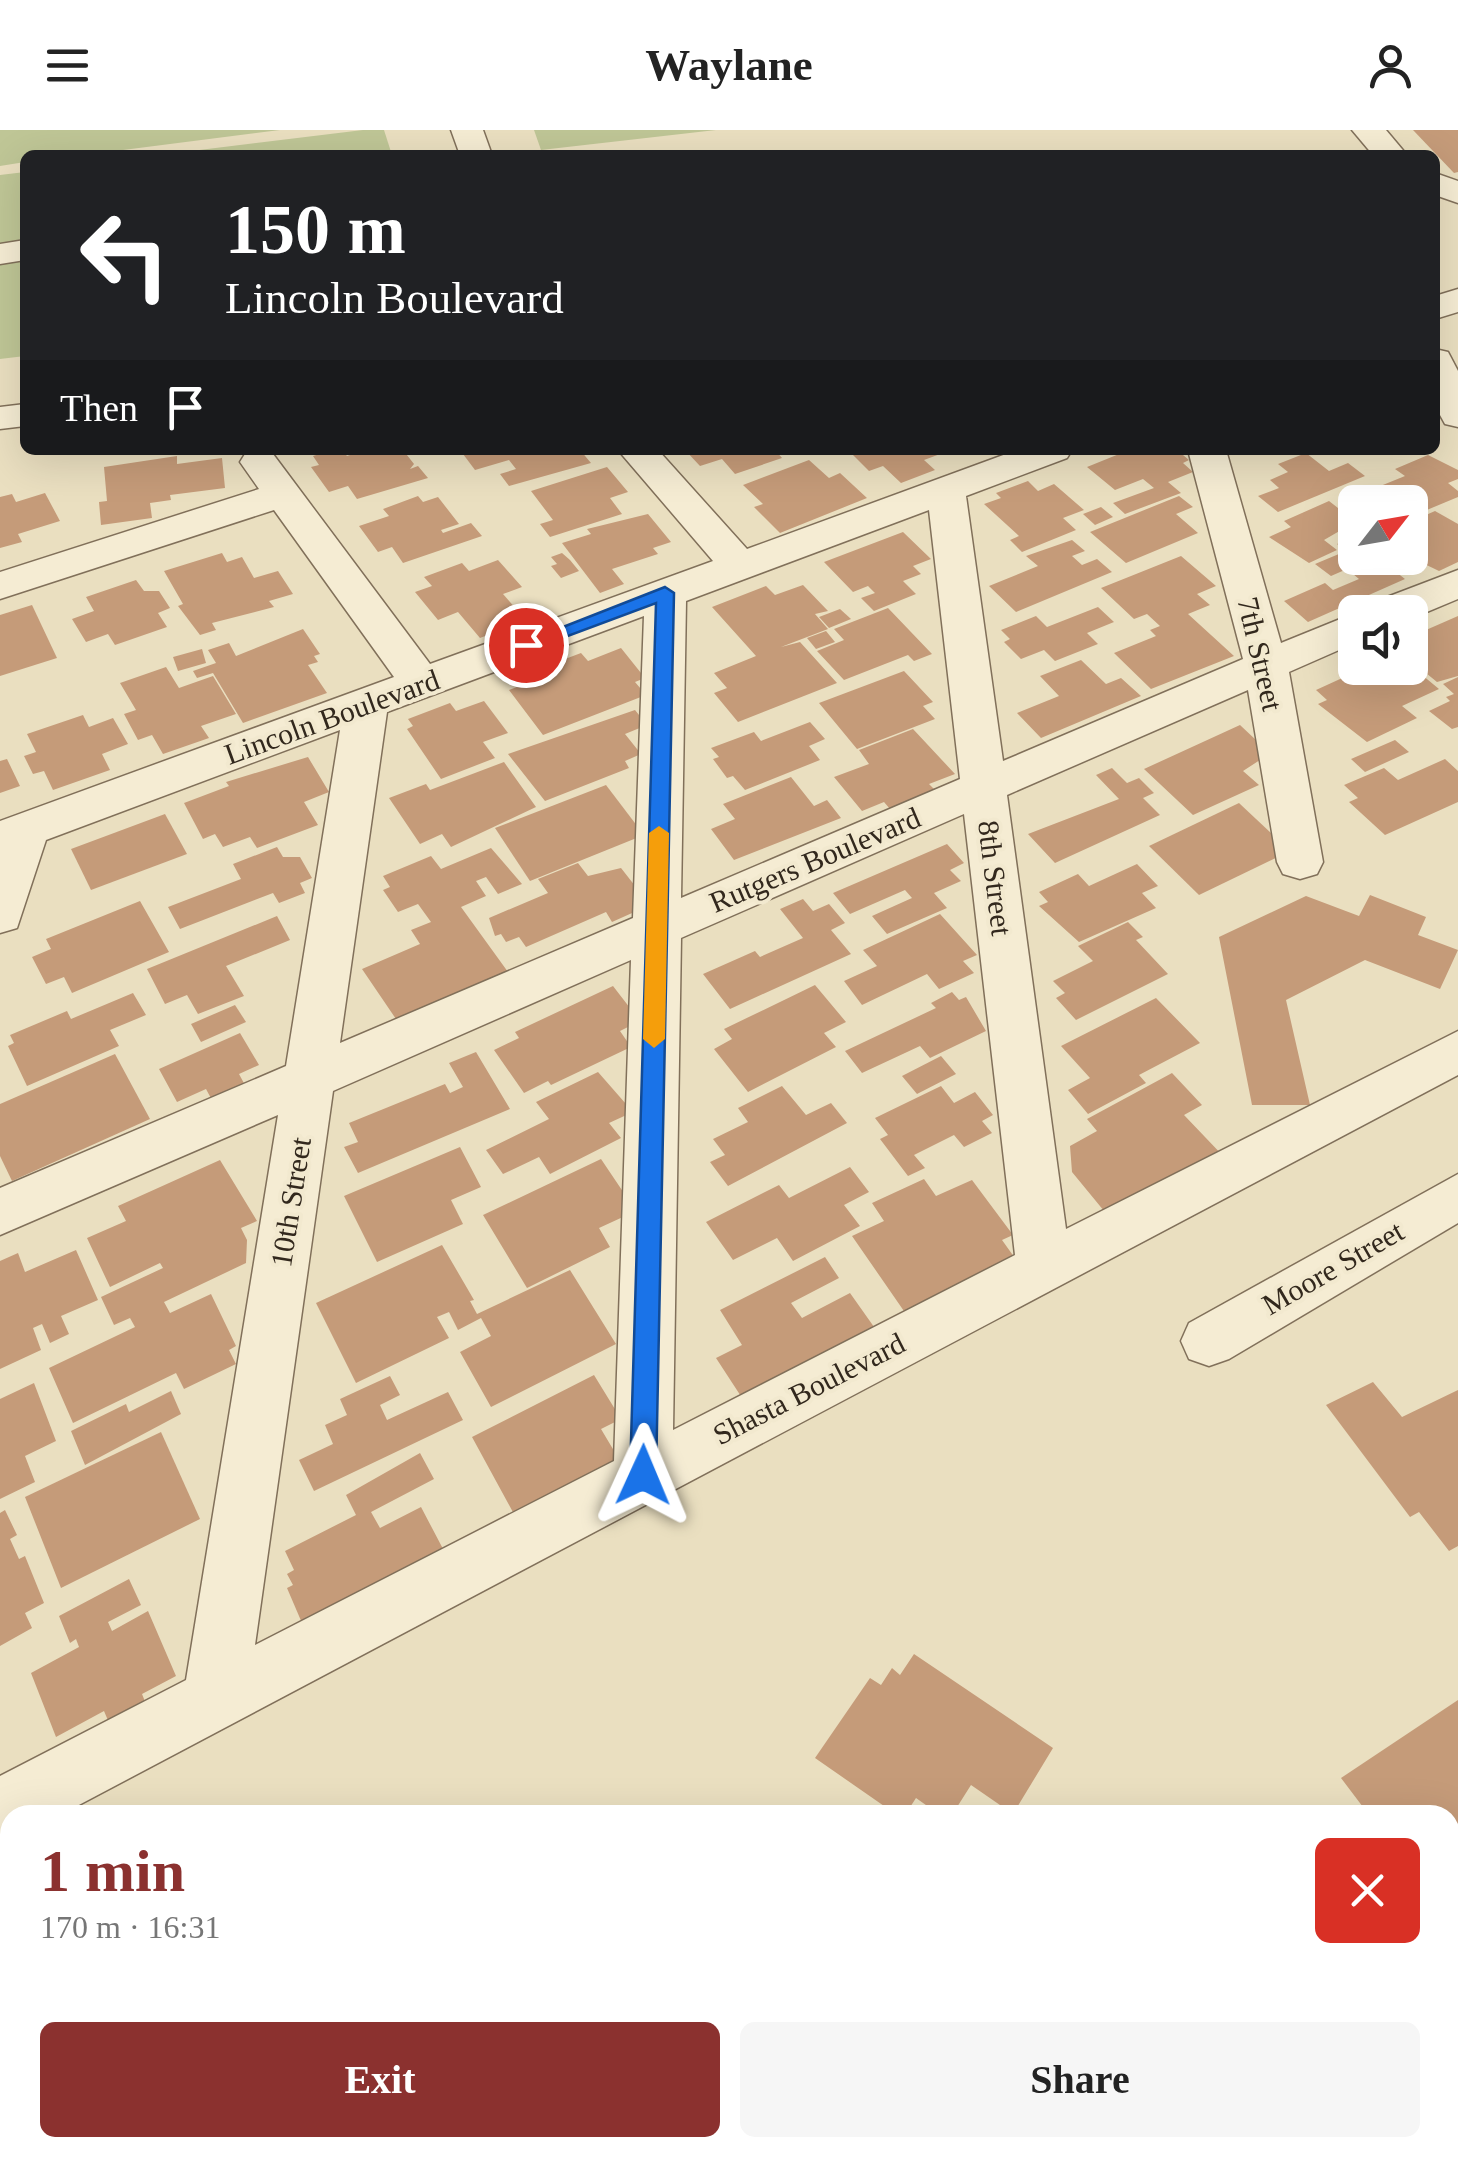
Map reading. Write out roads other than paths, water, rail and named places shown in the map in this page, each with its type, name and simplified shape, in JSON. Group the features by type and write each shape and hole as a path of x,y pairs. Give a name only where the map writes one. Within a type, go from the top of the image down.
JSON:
{"street":[{"path":"1368,130 1386,150"},
{"path":"1440,372 1458,416"},
{"path":"640,455 740,566"},
{"name":"Lincoln Boulevard","path":"13,835 1033,455"},
{"name":"7th Street","path":"1207,455 1266,666 1300,862"},
{"path":"0,586 271,478 422,684"},
{"name":"8th Street","path":"946,490 1044,1267"},
{"path":"1428,596 1458,583"},
{"path":"643,1475 665,593"},
{"name":"Rutgers Boulevard","path":"0,1212 1338,634"},
{"name":"10th Street","path":"215,1699 366,704"},
{"path":"0,915 13,835"},
{"name":"Shasta Boulevard","path":"12,1805 1458,1050"},
{"name":"Moore Street","path":"1209,1341 1458,1196"}]}
